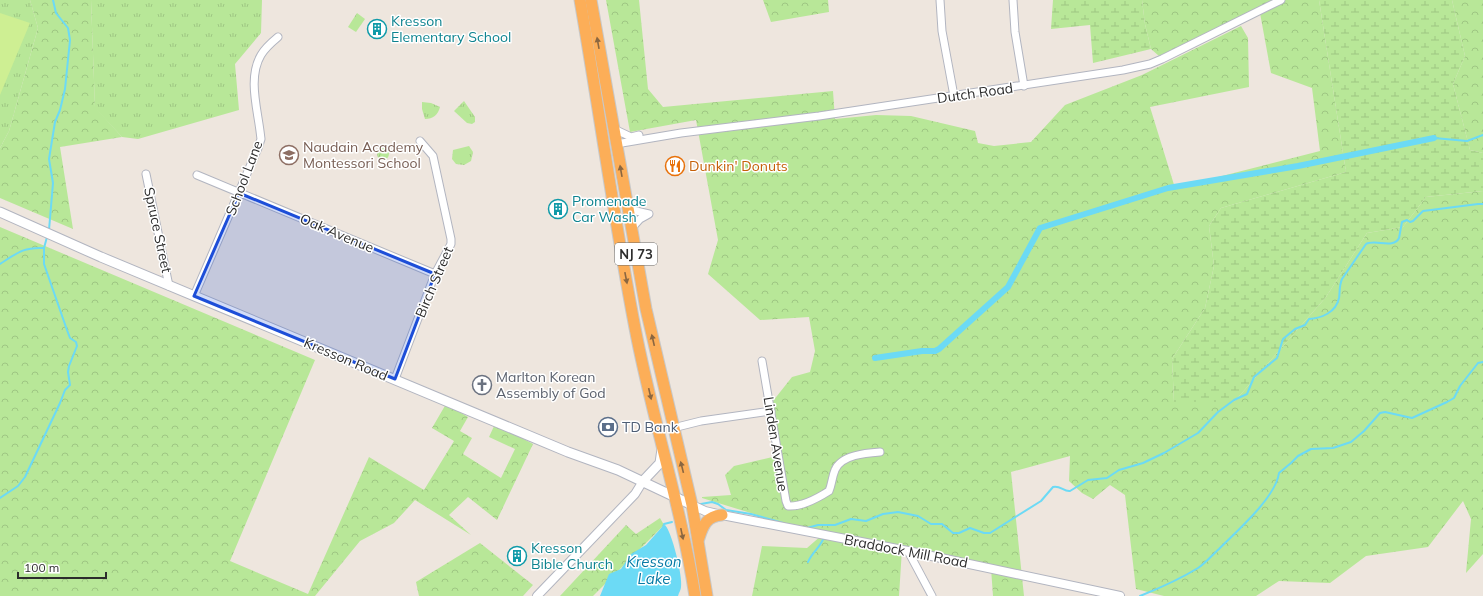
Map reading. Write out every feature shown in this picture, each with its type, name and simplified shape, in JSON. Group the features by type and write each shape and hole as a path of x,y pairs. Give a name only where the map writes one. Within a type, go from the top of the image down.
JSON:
{"highway":[{"name":"NJ 73","path":"580,0 635,329 695,596"},
{"name":"NJ 73","path":"591,0 646,308 692,505 707,596"},
{"path":"600,115 605,121 608,138 616,144"},
{"path":"698,543 702,527 706,522 711,517 722,515"}],"main road":[{"name":"Kresson Road","path":"0,212 169,286 568,452 618,470 692,505"},
{"path":"643,481 660,463 662,447"}],"street":[{"path":"940,0 942,31 954,96"},
{"path":"1013,0 1016,36 1024,86"},
{"name":"Dutch Road","path":"616,144 764,122 819,116 1123,70 1150,64 1187,48 1281,0"},
{"name":"School Lane","path":"194,296 240,193 261,139 254,87 254,76 256,65 265,49 278,37"},
{"name":"Dutch Road","path":"614,129 631,137 646,134 655,138"},
{"name":"Birch Street","path":"395,379 435,274 451,244 433,156 420,140"},
{"name":"Spruce Street","path":"146,174 169,286"},
{"name":"Oak Avenue","path":"197,175 435,274"},
{"path":"627,206 636,211 649,214 640,219 631,229"},
{"name":"Linden Avenue","path":"762,361 788,506 809,501 829,491 835,470 840,462 865,453 880,452"},
{"path":"673,428 701,421 771,411"},
{"path":"536,596 635,494 643,481"},
{"name":"Braddock Mill Road","path":"692,505 705,511 722,515 908,551 1120,596"},
{"path":"908,551 932,596"}],"highlighted area":[{"path":"239,193 435,274 395,379 194,296"}],"green space":[{"path":"0,0 30,0 38,28 9,131 0,148"},
{"path":"30,0 91,0 95,107 122,137 60,147 73,229 0,198 0,148 9,131 38,28"},
{"path":"91,0 262,0 261,33 235,64 239,110 138,139 122,137 95,108"},
{"path":"606,0 639,0 648,89 663,107 833,91 835,119 876,115 911,116 975,131 978,143 994,146 1031,142 1065,105 1142,75 1241,26 1248,38 1249,87 1150,107 1175,188 1320,151 1312,88 1271,73 1260,13 1159,56 1151,49 1145,24 1142,0 1319,0 1346,172 1221,208 1209,226 1214,266 1205,308 1172,359 1174,402 1234,402 1326,297 1367,233 1403,227 1426,197 1483,191 1483,554 1466,573 1471,519 1463,501 1428,547 1366,556 1330,583 1279,581 1256,596 1164,596 1136,589 1125,495 1110,485 1093,499 1082,493 1069,481 1070,456 1011,472 1024,596 993,596 991,568 902,549 899,596 752,596 762,546 807,548 822,535 702,497 731,495 725,475 734,466 781,455 773,401 792,377 810,372 815,351 809,317 760,320 708,274 718,240 696,120 630,132"},
{"path":"763,0 828,0 829,12 771,22"},
{"path":"1053,0 1142,0 1145,24 1151,49 1093,63 1090,25 1051,29"},
{"path":"1319,0 1452,0 1465,56 1453,84 1470,150 1483,153 1483,191 1426,197 1403,227 1367,233 1326,297 1234,402 1174,402 1172,359 1205,308 1214,266 1209,226 1221,208 1346,172"},
{"path":"1452,0 1483,0 1483,153 1470,150 1453,84 1465,56"},
{"path":"0,13 30,23 0,95"},
{"path":"357,13 365,19 356,32 348,27"},
{"path":"464,101 475,117 475,122 472,124 467,123 454,111"},
{"path":"422,102 431,103 440,107 438,112 433,117 425,119 422,109"},
{"path":"469,146 473,152 471,161 464,165 456,164 452,159 453,150"},
{"path":"381,148 385,148 389,154 385,160 381,160 377,156 377,152"},
{"path":"0,227 315,360 230,561 308,594 369,457 424,490 454,441 432,428 446,404 468,417 460,431 472,438 463,454 501,478 515,449 489,437 495,424 533,444 497,520 468,497 449,515 471,535 415,500 394,523 360,541 315,596 0,596"},
{"path":"660,518 664,525 593,596 560,596 626,525 636,534"},
{"path":"480,543 533,585 523,596 419,596 416,582"}],"water":[{"name":"Kresson Lake","path":"665,525 671,536 679,565 681,588 678,596 600,596 609,574 621,569 631,554 646,545"}],"waterway":[{"path":"49,230 53,183 49,159 55,122 60,110 65,89 70,40 68,28 56,13 53,0"},
{"path":"1434,138 1467,141 1483,135"},
{"path":"875,358 922,351 935,351 939,349 1008,287 1040,228 1168,188 1298,166 1434,138"},
{"path":"807,528 818,525 835,525 851,519 866,521 883,514 898,512 918,516 931,524 942,524 953,533 959,533 970,528 984,533 990,533 1041,501 1053,487 1070,491 1088,480 1107,478 1119,470 1143,463 1164,453 1198,433 1218,412 1234,400 1247,394 1254,377 1277,358 1283,339 1295,329 1305,325 1309,319 1323,316 1335,307 1339,298 1342,279 1366,244 1374,242 1393,243 1397,241 1402,222 1407,220 1410,222 1413,221 1423,211 1483,204"},
{"path":"0,498 18,486 25,477 65,390 70,385 68,372 69,366 77,346 76,342 70,338 44,264 44,248 47,237"},
{"path":"0,264 25,250 44,248"},
{"path":"1140,596 1177,580 1204,564 1254,514 1271,493 1279,473 1298,456 1311,449 1333,448 1351,442 1364,431 1380,413 1385,412 1412,418 1447,402 1454,398 1460,386 1478,363 1483,362"},
{"path":"701,504 712,502 718,504 726,510 751,514 783,523"},
{"path":"663,528 664,524 672,522"},
{"path":"808,562 821,544 824,537"}],"place":[{"name":"Kresson Elementary School","path":"377,29"},
{"name":"Naudain Academy Montessori School","path":"289,155"},
{"name":"Dunkin' Donuts","path":"675,166"},
{"name":"Promenade Car Wash","path":"558,209"},
{"name":"Marlton Korean Assembly of God","path":"482,385"},
{"name":"TD Bank","path":"608,427"},
{"name":"Kresson Bible Church","path":"517,556"}]}
